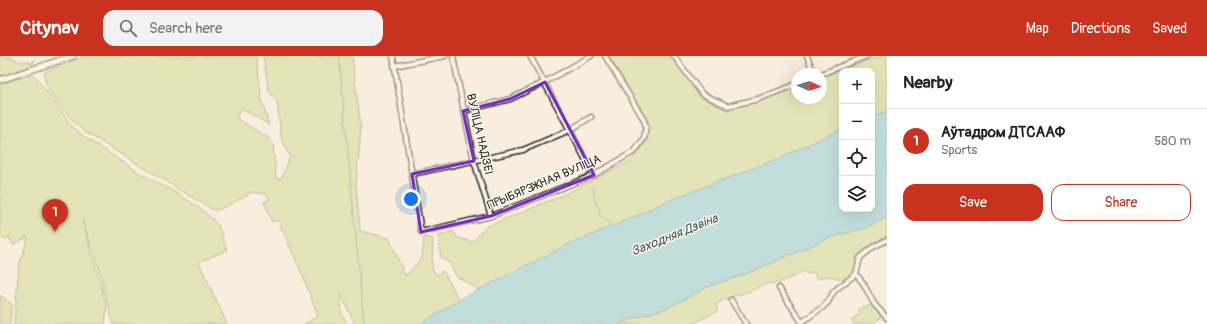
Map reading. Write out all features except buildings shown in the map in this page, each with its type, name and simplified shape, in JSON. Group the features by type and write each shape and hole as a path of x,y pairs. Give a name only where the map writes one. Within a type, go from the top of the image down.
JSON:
{"main road":[{"path":"0,80 73,56"}],"street":[{"path":"392,56 412,174 523,150 570,130 591,117"},
{"path":"394,66 445,56"},
{"name":"ВУЛІЦА НАДЗЕІ","path":"453,56 474,161 491,216"},
{"path":"530,56 594,176"},
{"path":"464,111 510,99 545,82 591,56"},
{"name":"ПРЫБЯРЭЖНАЯ ВУЛІЦА","path":"412,174 421,232 491,216 594,176 635,151 644,138 646,126 643,118 605,56"},
{"path":"674,56 702,94 728,106 758,98 791,86"},
{"path":"807,56 812,68"},
{"path":"827,72 867,56"},
{"path":"779,288 802,323 828,302 834,290 856,274 860,258 872,246 887,240"},
{"path":"856,274 863,283 874,304 887,318"},
{"path":"731,300 746,324"}],"highlighted area":[{"path":"545,82 594,175 491,216 421,232 412,174 474,161 463,111 510,99"}],"green space":[{"path":"0,56 11,57 21,62 29,61 31,64 35,59 32,66 0,76"},
{"path":"86,56 256,56 262,101 269,125 241,108 236,118 270,139 273,145 276,178 281,179 290,157 281,137 277,102 269,91 263,56 352,56 361,129 356,184 360,231 389,238 405,276 422,258 424,237 433,239 432,268 436,275 443,271 459,300 421,324 355,324 340,292 342,315 348,324 304,324 318,316 303,276 278,220 272,222 264,202 268,201 269,198 266,194 250,192 248,195 218,210 213,210 85,132 73,121 52,95 47,86 45,72"},
{"path":"609,56 672,56 700,95 710,102 727,110 791,88 791,104 827,104 827,75 839,71 839,130 768,163 672,199 479,290 456,276 449,262 441,258 438,236 453,231 458,238 472,242 486,227 561,196 631,161 647,139 648,125 646,118"},
{"path":"887,56 887,111 875,116 875,68 847,68 875,58"},
{"path":"33,75 37,78 71,125 83,136 143,175 180,195 205,212 218,225 227,250 199,262 227,324 113,324 98,265 82,219 107,307 105,324 14,324 19,265 28,238 27,237 13,245 9,237 5,240 0,236 0,84"},
{"path":"887,217 887,237 871,245 857,257 854,272 846,279 826,276 817,279 814,272 807,274 805,271 781,282 765,284 753,290 726,299 717,304 716,307 718,311 692,324 619,324 627,320 667,308 712,285 746,274 829,238 865,228"},
{"path":"0,295 12,304 10,324 0,324"},
{"path":"872,303 883,316 872,324 854,324 851,320 860,314 858,310 863,306 865,308"}],"water":[{"name":"Заходняя Дзвіна","path":"887,111 887,217 865,228 829,238 746,274 712,285 667,308 627,320 619,324 421,324 459,300 565,246 672,199 768,163 839,130 839,212 875,212 875,116"}],"waterway":[{"path":"339,56 364,324"},
{"path":"593,188 595,201 599,208 599,215 613,226"},
{"path":"627,319 629,324"}],"place":[{"name":"Аўтадром ДТСААФ","path":"55,232"}]}
